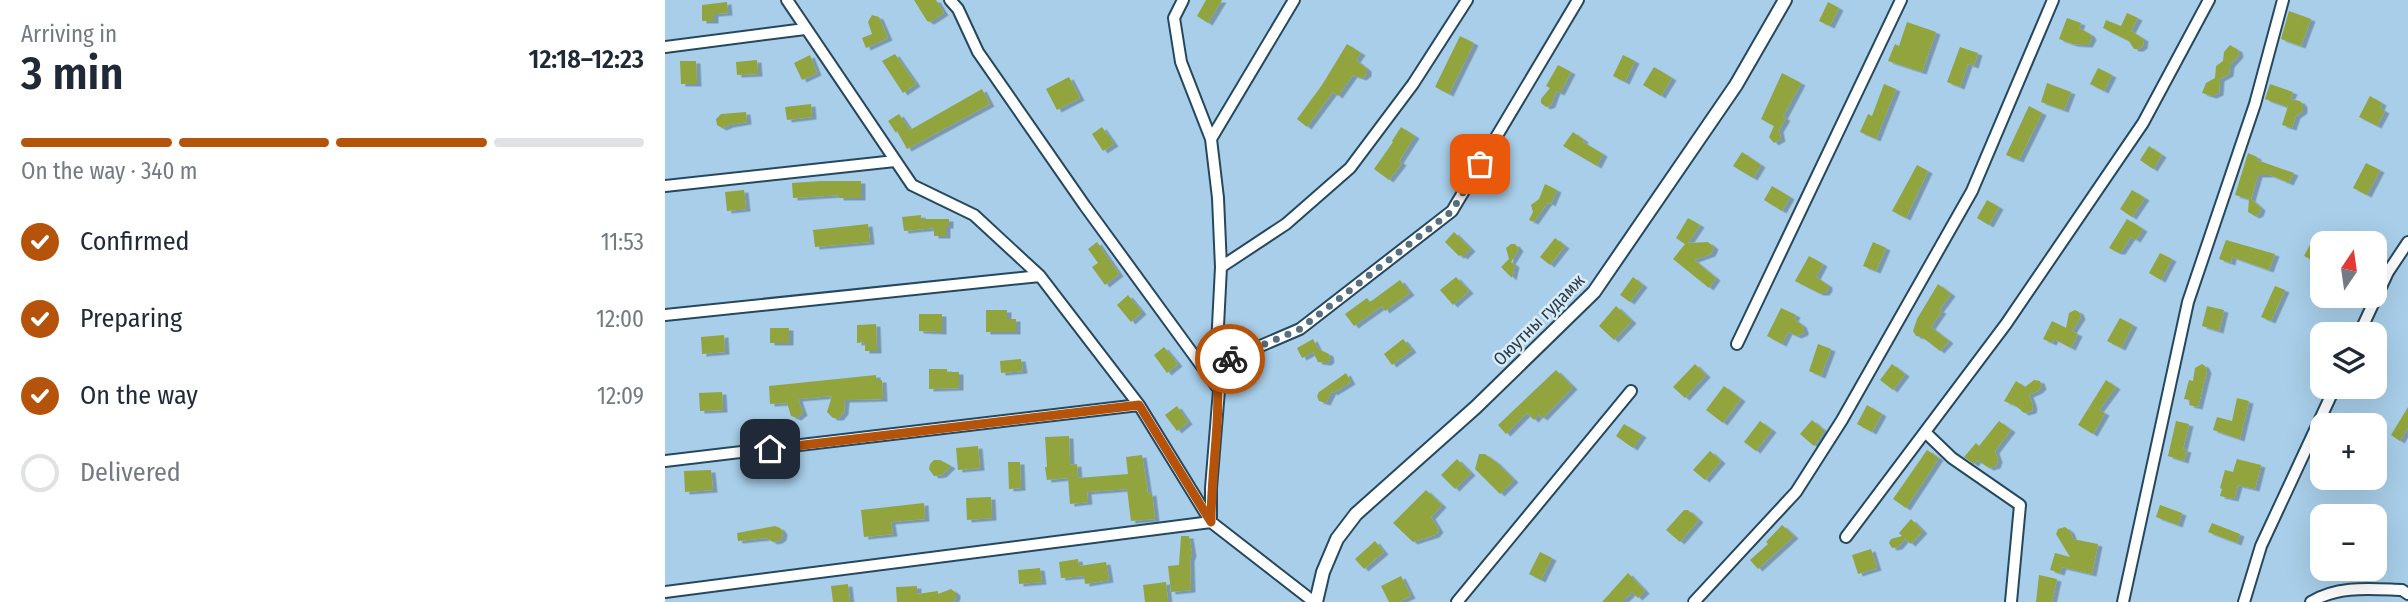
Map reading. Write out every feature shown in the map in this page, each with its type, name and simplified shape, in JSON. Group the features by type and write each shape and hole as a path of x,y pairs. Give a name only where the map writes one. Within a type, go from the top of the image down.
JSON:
{"street":[{"path":"787,0 912,184 974,215 1040,276 1139,405 1211,522 1315,602"},
{"path":"950,0 958,9 978,52 1085,206 1219,390"},
{"path":"1183,0 1174,18 1181,62 1211,139 1218,198 1221,267 1216,365 1219,390 1211,522"},
{"path":"1211,139 1294,0"},
{"path":"1221,267 1286,224 1350,168 1413,84 1467,0"},
{"path":"1216,365 1300,329 1452,211 1578,0"},
{"name":"Оюутны гудамж","path":"1315,602 1323,572 1337,539 1356,514 1476,407 1594,292 1736,85 1785,0"},
{"path":"1737,344 1901,0"},
{"path":"1694,602 1796,492 1849,410 1972,191 2053,0"},
{"path":"1846,537 2006,324 2143,123 2209,0"},
{"path":"2123,602 2188,302 2255,104 2283,0"},
{"path":"665,47 805,29"},
{"path":"665,186 895,161"},
{"path":"2365,322 2388,272 2408,242"},
{"path":"665,316 1040,276"},
{"path":"1457,602 1631,391"},
{"path":"2244,602 2261,546 2329,399"},
{"path":"665,461 1139,405"},
{"path":"1926,433 1952,457 2020,505 2011,602"},
{"path":"665,592 1211,522"},
{"path":"2311,602 2350,589 2406,589"}],"building":[{"path":"914,0 936,0 944,13 930,22 927,21"},
{"path":"1206,0 1222,0 1208,23 1197,16"},
{"path":"727,2 728,13 714,14 714,21 702,21 702,5"},
{"path":"1828,2 1839,8 1830,26 1819,21"},
{"path":"2289,11 2311,19 2301,46 2281,39"},
{"path":"2127,13 2138,18 2131,31 2144,39 2143,46 2139,49 2134,49 2129,41 2103,28 2106,20 2121,26"},
{"path":"872,15 879,17 888,38 866,48 862,38 872,34 868,22"},
{"path":"2067,18 2081,23 2079,28 2090,34 2092,38 2088,45 2059,39"},
{"path":"1907,22 1936,32 1922,72 1888,61 1895,44 1899,46"},
{"path":"1460,36 1474,43 1449,94 1435,87"},
{"path":"1347,44 1361,53 1356,60 1367,69 1367,74 1362,78 1353,75 1338,96 1333,92 1307,127 1297,119"},
{"path":"2230,45 2238,50 2239,55 2230,65 2229,74 2220,79 2219,93 2212,96 2202,93 2206,83 2215,78 2216,66 2223,61 2224,52"},
{"path":"1960,47 1978,53 1974,66 1968,64 1960,87 1947,82"},
{"path":"895,54 916,84 903,93 882,61"},
{"path":"810,55 817,73 802,80 794,63"},
{"path":"1623,55 1635,61 1625,82 1613,76"},
{"path":"757,60 758,74 737,75 736,62"},
{"path":"680,61 696,61 697,84 681,84"},
{"path":"1558,65 1571,72 1560,93 1556,91 1551,105 1546,107 1541,103 1541,99 1550,88 1546,86"},
{"path":"1654,67 1672,78 1661,96 1643,85"},
{"path":"2098,68 2112,75 2104,91 2090,84"},
{"path":"1782,73 1801,83 1783,117 1786,118 1779,130 1781,139 1774,143 1769,137 1774,126 1761,119"},
{"path":"1069,77 1080,98 1057,110 1046,89"},
{"path":"2047,83 2071,92 2064,110 2041,102"},
{"path":"1884,84 1896,89 1876,139 1860,132 1868,114 1872,116"},
{"path":"2270,84 2293,92 2290,99 2300,101 2303,105 2303,111 2296,116 2292,128 2282,125 2289,103 2287,107 2265,99"},
{"path":"982,89 990,104 907,149 888,121 899,114 910,130"},
{"path":"2370,96 2382,103 2380,108 2385,111 2377,126 2359,117"},
{"path":"811,104 812,117 787,120 785,107"},
{"path":"2029,106 2042,113 2019,160 2006,155"},
{"path":"746,112 747,122 722,128 717,125 716,119 721,114"},
{"path":"1102,127 1114,144 1103,151 1092,134"},
{"path":"1401,127 1415,136 1399,161 1402,163 1389,180 1374,169"},
{"path":"1573,132 1584,140 1583,142 1603,154 1597,166 1563,146"},
{"path":"2149,146 2162,155 2153,169 2140,160"},
{"path":"1742,152 1761,165 1753,178 1733,166"},
{"path":"2248,153 2257,157 2257,160 2294,173 2289,183 2270,175 2258,175 2251,199 2261,208 2255,216 2248,212 2249,199 2235,195"},
{"path":"2366,163 2380,170 2367,195 2353,188"},
{"path":"1917,165 1928,171 1906,218 1892,211"},
{"path":"861,181 861,198 839,198 839,195 793,198 792,183"},
{"path":"1545,184 1557,190 1551,204 1548,202 1534,222 1529,220 1533,212 1531,205 1539,199"},
{"path":"1772,186 1790,197 1782,211 1764,200"},
{"path":"744,190 746,209 727,211 725,192"},
{"path":"2132,190 2145,198 2132,217 2120,209"},
{"path":"1987,200 1999,207 1989,225 1977,218"},
{"path":"921,215 921,219 949,219 946,236 934,236 934,228 904,231 902,217"},
{"path":"1688,218 1700,225 1688,243 1708,242 1714,247 1711,254 1694,260 1716,278 1709,288 1673,259 1685,244 1676,238"},
{"path":"2127,219 2143,229 2136,240 2131,237 2121,252 2117,252 2109,248"},
{"path":"868,224 870,242 815,247 813,230"},
{"path":"1454,232 1471,249 1463,257 1445,242"},
{"path":"1555,238 1565,246 1550,265 1540,257"},
{"path":"2226,240 2275,254 2269,270 2232,257 2231,263 2219,259"},
{"path":"1097,242 1119,274 1105,285 1092,267 1098,263 1088,249"},
{"path":"1873,242 1886,248 1876,271 1863,266"},
{"path":"1515,244 1519,249 1511,262 1515,265 1512,278 1501,267 1509,259 1506,248"},
{"path":"2310,245 2310,259 2304,256"},
{"path":"2160,253 2172,259 2161,280 2149,273"},
{"path":"1809,256 1823,264 1816,277 1828,285 1825,293 1819,293 1795,281"},
{"path":"1456,277 1469,291 1453,305 1440,290"},
{"path":"1633,277 1643,285 1630,302 1620,295"},
{"path":"1400,280 1410,293 1385,311 1382,306 1354,326 1345,314 1367,298 1370,302"},
{"path":"1938,284 1951,294 1931,327 1949,341 1940,351 1922,337 1916,336 1913,331 1917,319"},
{"path":"2275,286 2285,290 2271,321 2261,317"},
{"path":"1128,295 1142,312 1131,322 1117,305"},
{"path":"1616,306 1632,321 1614,340 1599,326"},
{"path":"2207,306 2224,310 2219,331 2202,326"},
{"path":"1781,308 1796,315 1794,319 1804,330 1804,333 1797,336 1788,332 1782,344 1767,336"},
{"path":"986,310 1007,310 1007,319 1016,319 1016,332 986,332"},
{"path":"2075,310 2081,317 2072,331 2078,334 2071,348 2054,339 2052,343 2043,339 2052,321 2066,328 2069,313"},
{"path":"919,314 942,314 942,332 919,331"},
{"path":"2120,318 2133,325 2121,348 2107,341"},
{"path":"876,324 877,351 865,351 865,342 857,343 857,325"},
{"path":"770,328 789,328 789,343 770,343"},
{"path":"724,335 725,352 702,354 701,337"},
{"path":"1313,339 1318,349 1329,354 1330,360 1327,363 1318,362 1313,352 1302,358 1297,348"},
{"path":"1403,339 1412,350 1392,365 1384,354"},
{"path":"1818,344 1831,349 1821,376 1809,371"},
{"path":"1164,347 1178,364 1167,373 1154,355"},
{"path":"1021,359 1023,371 1001,373 1000,361"},
{"path":"1695,364 1706,375 1685,398 1673,387"},
{"path":"1892,364 1905,374 1893,390 1880,380"},
{"path":"2202,364 2207,371 2198,407 2189,405 2190,400 2184,399 2189,380 2193,381 2195,368"},
{"path":"929,369 959,372 959,388 929,389"},
{"path":"1556,370 1573,387 1543,418 1539,415 1534,420 1527,413 1506,434 1498,425"},
{"path":"1346,373 1351,382 1333,393 1332,391 1326,403 1319,401 1319,392"},
{"path":"876,375 876,380 882,380 883,399 845,400 844,412 839,418 833,418 827,412 832,396 798,399 803,413 797,418 791,416 787,403 770,404 769,386"},
{"path":"2034,380 2040,381 2042,387 2029,395 2032,411 2024,413 2004,401 2016,381 2025,387"},
{"path":"2106,380 2116,387 2099,410 2105,413 2093,434 2078,425"},
{"path":"1724,386 1741,399 1723,423 1706,410"},
{"path":"722,392 723,410 700,411 699,393"},
{"path":"2237,398 2249,401 2240,439 2213,430 2217,417 2232,421"},
{"path":"1867,405 1882,414 1872,432 1857,424"},
{"path":"1177,406 1188,422 1177,431 1165,415"},
{"path":"2408,407 2408,428 2400,441 2391,435"},
{"path":"1812,420 1825,431 1814,446 1800,434"},
{"path":"1760,421 1772,430 1756,451 1744,442"},
{"path":"1999,421 2011,430 1995,451 1998,460 1996,466 1989,468 1977,460 1974,464 1964,457 1976,443 1979,446"},
{"path":"2176,421 2189,424 2183,449 2187,450 2184,461 2168,456"},
{"path":"1624,424 1642,435 1633,448 1616,436"},
{"path":"1069,436 1070,465 1077,464 1078,478 1128,474 1126,457 1142,455 1148,494 1152,493 1155,519 1131,521 1127,489 1087,492 1088,502 1070,504 1068,478 1047,480 1045,467 1045,437"},
{"path":"978,446 980,468 958,470 956,448"},
{"path":"1927,450 1939,458 1906,508 1893,499"},
{"path":"1710,451 1721,461 1705,480 1693,470"},
{"path":"1479,454 1485,454 1496,462 1514,480 1500,494 1475,469"},
{"path":"1457,459 1471,473 1455,489 1441,475"},
{"path":"2237,459 2261,465 2255,489 2238,485 2234,499 2220,496 2225,470 2233,472"},
{"path":"934,460 951,466 942,475 934,476 929,469"},
{"path":"1008,462 1020,462 1021,488 1009,489"},
{"path":"711,470 713,490 685,492 684,471"},
{"path":"1426,490 1442,505 1431,517 1439,530 1435,535 1413,542 1393,523"},
{"path":"991,497 992,518 967,520 966,498"},
{"path":"924,503 925,519 891,522 893,534 864,537 861,510"},
{"path":"2160,505 2182,513 2178,525 2156,517"},
{"path":"1684,510 1688,510 1699,520 1680,542 1666,530"},
{"path":"1911,519 1923,531 1911,544 1905,539 1898,547 1892,548 1889,543 1891,539 1902,536 1899,533"},
{"path":"2212,523 2240,534 2237,543 2208,532"},
{"path":"1782,525 1794,536 1758,569 1750,560 1768,544 1766,542"},
{"path":"775,526 783,532 778,541 773,542 767,538 738,541 737,533"},
{"path":"2065,527 2073,539 2098,544 2092,574 2062,567 2060,573 2050,570 2055,553 2070,557 2056,534 2058,529"},
{"path":"1181,536 1189,536 1192,554 1191,590 1171,592 1168,566 1179,565"},
{"path":"1375,541 1384,552 1364,569 1355,559"},
{"path":"1871,549 1877,568 1858,574 1852,555"},
{"path":"1540,552 1552,558 1541,580 1529,574"},
{"path":"1078,559 1079,566 1106,562 1109,580 1085,584 1084,576 1061,578 1059,562"},
{"path":"1040,568 1042,582 1019,584 1018,570"},
{"path":"1628,573 1645,591 1638,598 1632,592 1622,602 1602,602"},
{"path":"2039,575 2057,579 2052,602 2036,602"},
{"path":"1401,576 1411,596 1398,602 1389,602 1381,586"},
{"path":"1166,582 1168,602 1145,602 1143,585"},
{"path":"848,584 850,602 833,602 831,586"},
{"path":"917,586 917,594 938,591 938,594 951,589 956,593 956,597 953,602 897,602 896,587"}],"way so far":[{"path":"1230,359 1300,329 1452,211 1480,164"}],"route":[{"path":"770,449 1139,405 1211,522 1219,390 1216,365 1230,359"}]}
